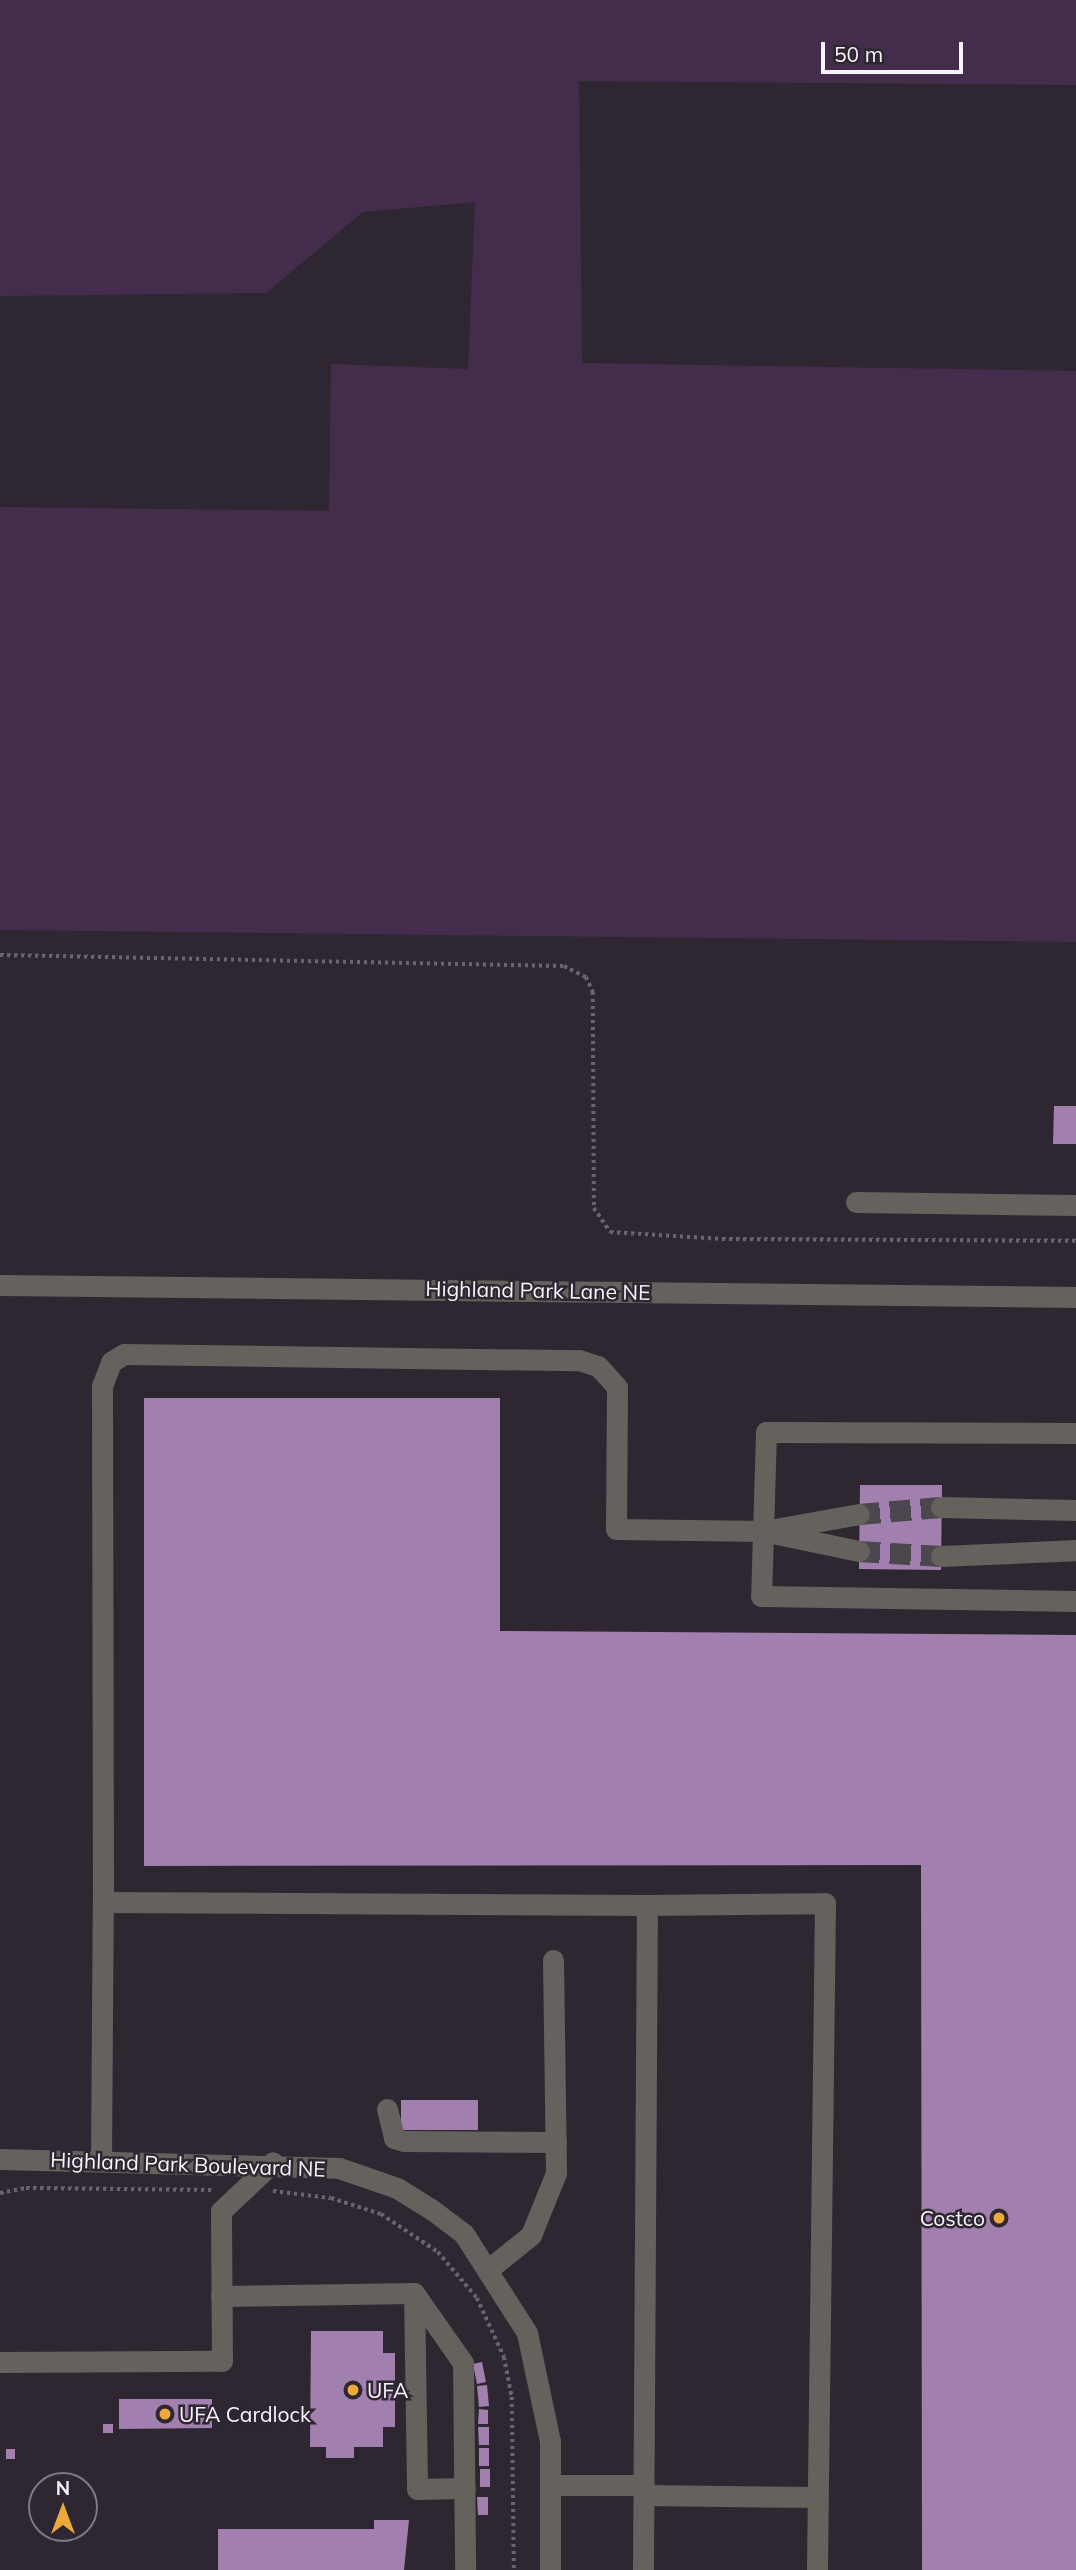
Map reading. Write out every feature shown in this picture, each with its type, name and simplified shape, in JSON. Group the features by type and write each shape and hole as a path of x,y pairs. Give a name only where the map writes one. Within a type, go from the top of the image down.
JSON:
{"street":[{"path":"856,1202 1076,1205"},
{"name":"Highland Park Lane NE","path":"0,1284 1076,1297"},
{"path":"101,2160 102,1386 111,1362 124,1354 579,1360 598,1366 617,1387 616,1529 763,1531 859,1514"},
{"path":"1076,1433 766,1432 761,1596 1076,1601"},
{"path":"941,1507 1076,1510"},
{"path":"763,1531 859,1551"},
{"path":"941,1556 1076,1550"},
{"path":"103,1902 647,1905 825,1903 817,2570"},
{"path":"643,2570 647,1905"},
{"path":"490,2268 531,2235 548,2204 556,2142 553,1960"},
{"path":"387,2109 394,2138 404,2141 556,2142"},
{"name":"Highland Park Boulevard NE","path":"0,2159 274,2162 339,2168 397,2188 464,2234 490,2268 527,2333 550,2441 550,2570"},
{"path":"0,2362 222,2361 221,2211 274,2162"},
{"path":"221,2296 414,2293"},
{"path":"414,2293 417,2489 465,2488"},
{"path":"414,2293 463,2363 466,2570"},
{"path":"550,2485 817,2497"}],"path":[{"path":"0,956 564,966 586,977 593,992 594,1208 610,1232 722,1239 1076,1241"},
{"path":"0,2193 26,2188 216,2190"}],"shaded area":[{"path":"0,0 1076,0 1076,85 579,81 582,363 1076,371 1076,942 0,930 0,507 329,511 331,364 468,369 475,202 363,212 266,293 0,296"}],"building":[{"path":"1054,1106 1076,1106 1076,1144 1053,1144"},
{"name":"Costco","path":"144,1398 500,1398 500,1631 1076,1635 1076,2570 922,2570 921,1865 144,1866"},
{"path":"860,1485 942,1485 941,1570 859,1569"},
{"path":"401,2100 478,2100 478,2130 401,2130"},
{"name":"UFA","path":"311,2331 383,2331 383,2353 395,2353 395,2427 383,2427 383,2447 354,2447 354,2458 326,2458 326,2447 310,2447"},
{"path":"482,2362 486,2382 477,2384 473,2364"},
{"path":"487,2385 489,2406 479,2407 477,2386"},
{"name":"UFA Cardlock","path":"119,2399 212,2399 212,2428 119,2429"},
{"path":"479,2409 488,2410 488,2424 478,2424"},
{"path":"103,2424 113,2424 113,2433 103,2433"},
{"path":"478,2427 489,2427 489,2445 479,2445"},
{"path":"479,2448 489,2448 489,2466 479,2466"},
{"path":"6,2449 15,2449 15,2459 6,2459"},
{"path":"480,2469 490,2469 490,2487 480,2487"},
{"path":"477,2497 488,2497 488,2515 478,2515"},
{"path":"374,2520 409,2520 404,2570 218,2570 218,2529 374,2529"}],"tunnel":[{"path":"859,1514 941,1507"},
{"path":"859,1551 941,1556"}],"place":[{"name":"Costco","path":"999,2218"},
{"name":"UFA","path":"353,2390"},
{"name":"UFA Cardlock","path":"165,2414"}]}
